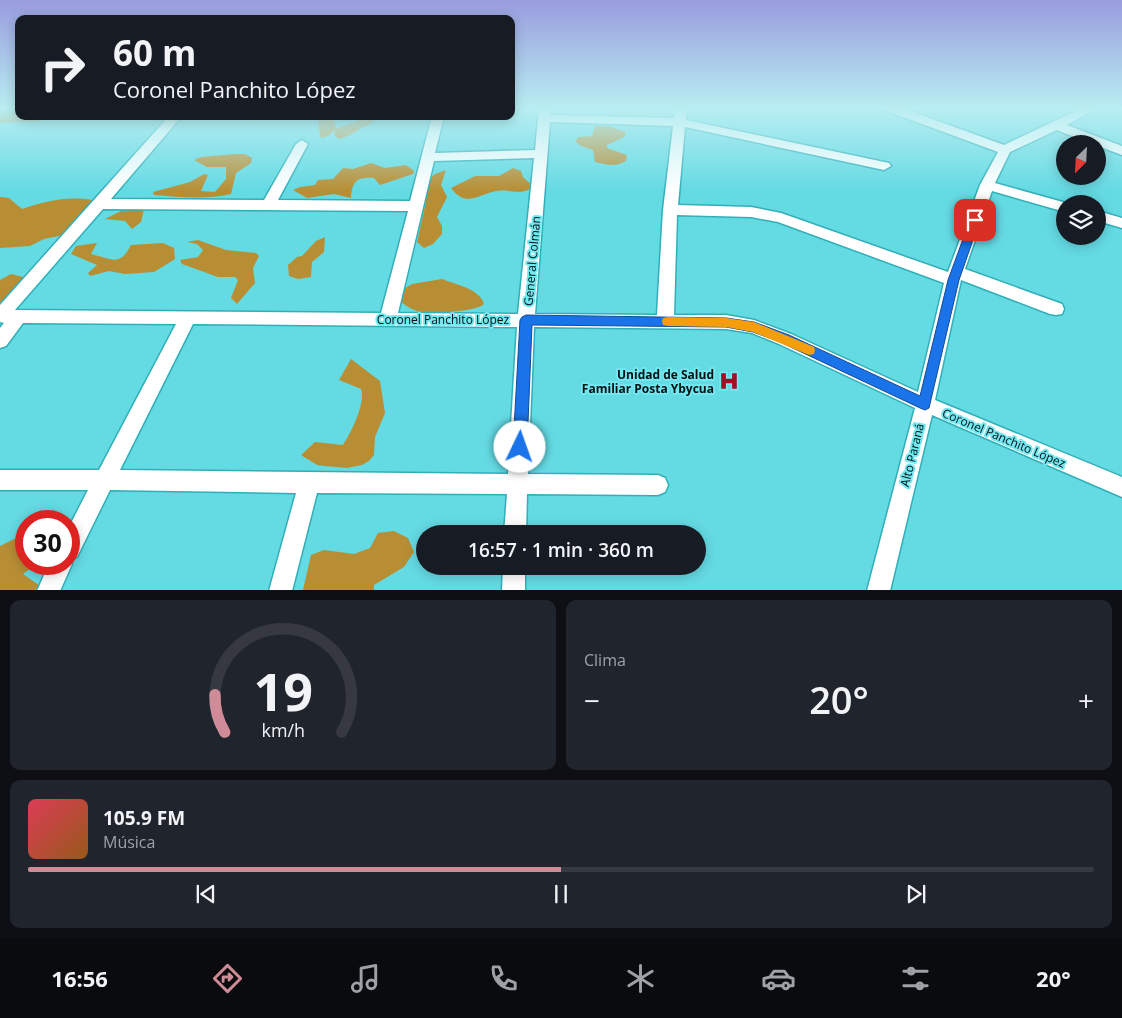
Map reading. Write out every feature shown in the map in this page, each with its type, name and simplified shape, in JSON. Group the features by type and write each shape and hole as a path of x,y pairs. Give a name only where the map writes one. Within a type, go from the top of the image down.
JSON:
{"street":[{"path":"0,316 159,136"},
{"path":"388,319 433,136"},
{"name":"General Colmán","path":"516,525 526,320 543,136"},
{"path":"665,321 670,210 678,136"},
{"path":"762,136 884,166"},
{"path":"970,136 1004,150 1034,136"},
{"path":"1083,136 1122,151"},
{"path":"270,205 302,144"},
{"name":"Alto Paraná","path":"878,590 955,276 987,185 1004,150"},
{"path":"428,157 542,154"},
{"path":"987,185 1056,204"},
{"path":"99,204 416,206"},
{"path":"670,210 751,212 781,218 1056,308"},
{"path":"1106,218 1122,223"},
{"name":"Coronel Panchito López","path":"0,316 726,322 754,327 785,339 925,404 1122,488"},
{"path":"0,341 18,317"},
{"path":"80,527 188,317"},
{"path":"0,480 658,485"},
{"path":"280,590 309,483"},
{"path":"48,590 56,575"},
{"path":"513,590 514,575"}],"shaded area":[{"path":"335,136 349,136 348,136 339,139"},
{"path":"625,136 607,145 607,148 627,155 626,161 611,165 595,162 593,150 581,146 575,141 579,137"},
{"path":"245,154 252,158 251,163 236,173 231,194 203,197 154,195 153,192 190,182 204,174 208,175 201,191 215,192 226,179 226,167 207,167 194,160 201,157"},
{"path":"371,163 385,168 406,165 414,171 413,174 380,185 374,178 360,179 354,184 351,198 334,194 307,198 293,190 315,185 318,180 333,179 343,168 353,169"},
{"path":"513,168 521,171 523,177 534,187 519,192 496,191 467,199 456,194 451,188 475,176 499,176"},
{"path":"446,170 441,185 447,197 437,217 442,226 442,234 433,244 424,248 417,242 426,202 424,189 426,182 435,174"},
{"path":"0,197 9,198 22,209 57,200 92,200 88,205 87,214 64,235 44,239 30,246 0,248"},
{"path":"144,209 141,222 132,229 125,221 105,219 121,211"},
{"path":"325,237 324,252 312,262 311,277 298,279 289,276 288,265 297,257 302,256 316,241"},
{"path":"198,240 226,250 256,253 259,256 253,268 255,283 237,304 231,298 238,280 235,277 218,277 182,264 180,260 198,257 203,250 197,244 187,242"},
{"path":"97,243 91,254 115,260 123,256 131,245 163,243 174,248 175,259 154,272 125,274 109,271 90,276 88,273 97,265 71,254 76,246"},
{"path":"11,274 27,278 5,300 0,302 0,280"},
{"path":"442,279 478,294 484,304 473,309 421,312 408,307 400,301 402,290 412,284"},
{"path":"351,359 380,381 385,413 375,437 374,455 362,465 347,468 317,465 301,455 315,442 343,445 354,426 360,410 361,389 339,380"},
{"path":"394,531 408,538 414,552 404,567 374,585 374,590 303,590 311,555 324,550 354,554 370,548 378,533"},
{"path":"15,538 15,575 24,575 46,590 0,590 0,546"}],"slow traffic":[{"path":"668,321 726,322 754,327 809,350"}],"place":[{"name":"Unidad de Salud Familiar Posta Ybycua","path":"729,381"}],"route":[{"path":"520,447 526,320 726,322 754,327 785,339 925,404 953,280 975,220"}]}
